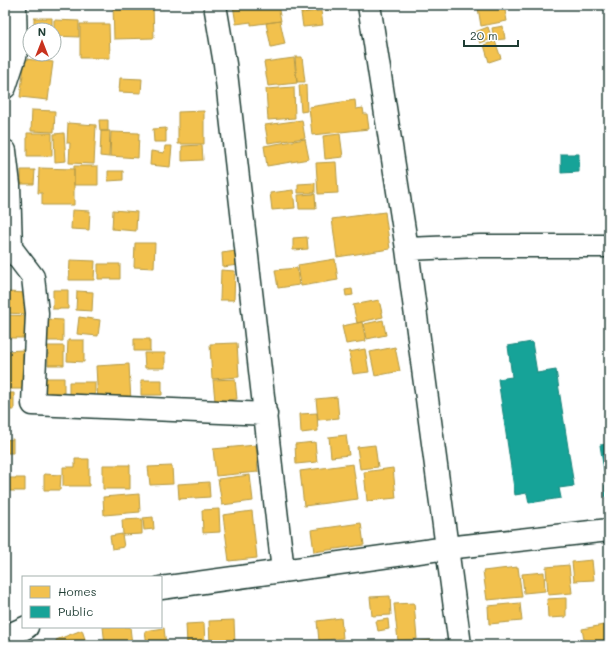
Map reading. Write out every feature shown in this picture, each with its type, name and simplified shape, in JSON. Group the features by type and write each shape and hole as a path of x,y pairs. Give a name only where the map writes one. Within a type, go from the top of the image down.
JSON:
{"street":[{"path":"5,87 16,53 15,5"},
{"path":"215,5 225,64 283,571"},
{"path":"369,5 407,249 460,645"},
{"path":"5,151 9,185 8,249 33,277 37,313 33,404 266,414"},
{"path":"407,249 480,246 609,246"},
{"path":"162,588 447,548 609,530"},
{"path":"5,637 25,628"}],"building: Homes":[{"path":"153,5 154,38 114,39 113,6"},
{"path":"233,5 278,5 281,21 251,25 251,22 236,24"},
{"path":"300,5 321,5 322,9 301,13"},
{"path":"322,5 339,5 340,9 323,10"},
{"path":"504,5 507,21 481,26 478,8"},
{"path":"321,11 323,25 303,27 301,13"},
{"path":"34,18 52,18 52,22 34,22"},
{"path":"54,20 79,21 79,37 62,36 62,22 54,22"},
{"path":"280,21 285,44 271,47 266,23"},
{"path":"80,24 109,24 110,58 80,58"},
{"path":"503,26 505,39 494,40 492,28"},
{"path":"488,27 492,39 480,43 475,32"},
{"path":"495,41 501,58 489,62 484,45"},
{"path":"295,57 302,57 305,82 297,82"},
{"path":"294,58 297,83 268,86 264,62"},
{"path":"25,62 53,62 48,100 20,97"},
{"path":"120,78 142,79 141,93 119,92"},
{"path":"299,85 306,85 307,111 301,112"},
{"path":"294,87 295,118 268,120 266,89"},
{"path":"355,100 356,109 363,108 364,114 367,114 369,129 312,135 309,107"},
{"path":"32,110 55,111 54,132 31,131"},
{"path":"204,111 204,144 178,144 178,112"},
{"path":"99,120 108,120 108,131 100,131"},
{"path":"302,120 305,138 268,143 265,125"},
{"path":"68,123 96,125 94,164 69,163 70,143 67,143"},
{"path":"166,128 166,142 154,142 153,129"},
{"path":"101,131 110,131 109,157 100,156"},
{"path":"111,132 139,133 138,158 110,156"},
{"path":"27,133 52,133 52,156 27,156"},
{"path":"64,133 66,161 55,162 54,134"},
{"path":"340,134 343,157 325,159 323,136"},
{"path":"305,139 309,159 267,166 264,146"},
{"path":"202,145 203,160 182,161 182,146"},
{"path":"165,146 172,146 170,167 150,165 151,151 164,153"},
{"path":"336,162 338,193 318,194 316,163"},
{"path":"74,166 98,166 98,185 74,185"},
{"path":"39,168 74,169 74,205 42,205 42,193 38,193"},
{"path":"21,170 35,170 34,184 21,184"},
{"path":"108,171 123,171 123,180 108,181"},
{"path":"315,183 315,193 298,193 298,184"},
{"path":"293,190 295,208 272,210 270,193"},
{"path":"315,194 316,209 299,209 298,195"},
{"path":"72,210 90,211 89,230 71,229"},
{"path":"113,210 137,212 136,231 112,229"},
{"path":"385,212 390,249 337,257 332,219"},
{"path":"307,237 308,249 293,250 293,238"},
{"path":"135,243 155,243 154,268 134,267"},
{"path":"236,251 238,265 223,267 222,253"},
{"path":"335,259 338,280 301,286 298,265"},
{"path":"70,260 95,261 94,280 69,280"},
{"path":"98,264 120,264 120,279 98,279"},
{"path":"297,268 299,285 278,288 275,270"},
{"path":"221,270 235,271 234,300 220,300"},
{"path":"352,289 353,295 346,296 345,290"},
{"path":"53,290 68,290 68,309 53,309"},
{"path":"77,291 93,292 92,311 76,310"},
{"path":"6,292 28,293 27,314 5,313"},
{"path":"379,300 383,317 357,323 353,305"},
{"path":"5,315 31,316 30,338 5,338"},
{"path":"79,317 100,320 98,336 77,334"},
{"path":"45,319 63,320 63,341 44,341"},
{"path":"383,320 386,335 367,339 364,324"},
{"path":"362,322 366,341 346,344 342,326"},
{"path":"134,339 150,339 150,351 134,351"},
{"path":"68,340 84,340 84,362 67,361"},
{"path":"237,343 239,377 212,379 210,344"},
{"path":"48,346 64,346 64,365 48,365"},
{"path":"395,347 400,371 375,376 370,352"},
{"path":"365,349 369,372 353,374 349,352"},
{"path":"23,350 23,389 5,389 5,351"},
{"path":"144,353 165,353 165,368 145,368"},
{"path":"129,364 131,402 98,404 96,366"},
{"path":"44,378 64,378 64,399 44,399"},
{"path":"235,379 237,399 215,401 213,380"},
{"path":"141,380 162,380 162,395 141,395"},
{"path":"69,382 95,382 95,404 69,404"},
{"path":"5,393 14,393 14,410 5,410"},
{"path":"337,397 339,418 318,420 316,399"},
{"path":"317,413 318,431 301,433 300,414"},
{"path":"346,435 349,455 331,457 329,437"},
{"path":"13,439 13,453 5,453 5,440"},
{"path":"315,442 317,462 296,464 295,444"},
{"path":"256,445 258,472 216,476 213,449"},
{"path":"375,445 378,467 360,469 357,447"},
{"path":"75,459 89,459 89,486 63,486 63,467 75,467"},
{"path":"353,464 358,499 304,506 300,471"},
{"path":"103,465 130,465 130,489 103,489"},
{"path":"172,466 173,484 150,485 148,467"},
{"path":"393,468 396,498 367,501 364,472"},
{"path":"44,474 61,475 60,490 44,490"},
{"path":"250,475 253,501 222,505 218,479"},
{"path":"7,478 25,478 25,491 8,491"},
{"path":"209,482 210,497 179,499 178,484"},
{"path":"139,494 140,512 104,515 103,497"},
{"path":"219,509 220,532 203,533 202,510"},
{"path":"252,511 257,558 229,561 223,515"},
{"path":"153,517 154,529 144,530 143,518"},
{"path":"142,519 142,534 123,535 122,520"},
{"path":"361,523 364,545 314,552 311,530"},
{"path":"122,534 124,547 112,549 110,536"},
{"path":"592,560 594,580 574,581 572,562"},
{"path":"569,565 572,593 548,595 546,567"},
{"path":"518,567 522,597 487,600 483,571"},
{"path":"544,572 545,591 524,593 522,574"},
{"path":"390,596 391,615 372,616 370,597"},
{"path":"566,598 566,617 548,618 547,599"},
{"path":"414,603 417,639 398,641 394,604"},
{"path":"520,603 522,621 489,624 488,606"},
{"path":"341,618 343,638 319,641 317,621"},
{"path":"388,619 389,629 378,631 376,621"},
{"path":"234,620 235,645 210,645 209,621"},
{"path":"204,623 205,644 187,645 186,624"},
{"path":"609,624 609,645 585,645 582,629"},
{"path":"103,628 130,628 132,645 105,645"},
{"path":"164,628 166,645 147,645 145,631"},
{"path":"82,630 87,645 57,645 56,640"},
{"path":"433,640 434,645 398,645 398,643"},
{"path":"388,641 388,645 382,645 382,642"}],"building: Public":[{"path":"561,154 579,154 579,172 561,173"},
{"path":"532,342 537,373 556,370 574,486 559,488 561,498 529,503 527,493 515,495 498,379 512,377 508,346"},
{"path":"609,444 609,476 605,477 600,445"},
{"path":"605,485 609,485 609,497 605,497"}]}
